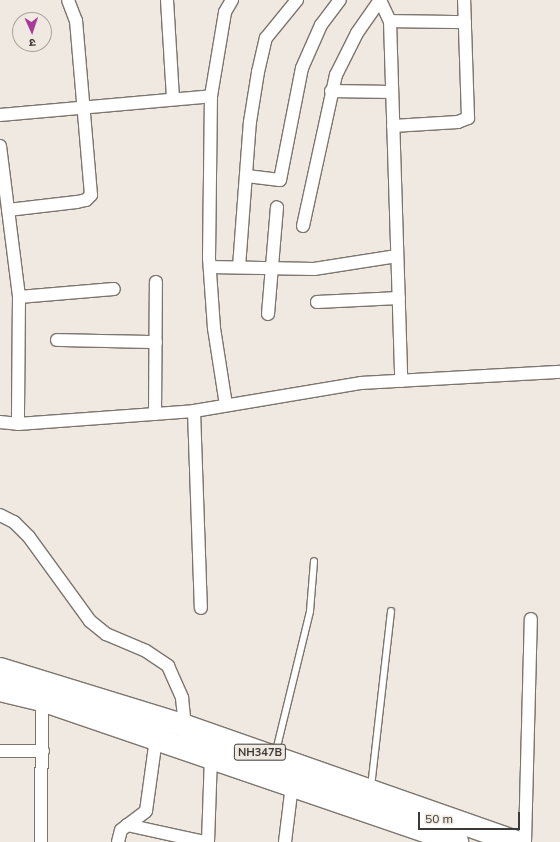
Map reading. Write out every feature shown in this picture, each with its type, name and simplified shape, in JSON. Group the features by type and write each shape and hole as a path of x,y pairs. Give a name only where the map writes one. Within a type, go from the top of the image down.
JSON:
{"highway":[{"name":"NH347B","path":"0,669 42,691 156,738 211,757 272,767 292,785 370,801 457,842"},
{"name":"NH347B","path":"0,690 42,691 185,726 211,735 272,767 370,801 517,842"}],"street":[{"path":"8,210 77,202 86,200 91,195 76,21 72,6 68,0"},
{"path":"167,0 173,99"},
{"path":"226,405 214,328 210,267 211,96 225,12 232,0"},
{"path":"240,267 250,122 266,38 297,0"},
{"path":"247,176 276,181 280,180 302,68 321,25 340,0"},
{"path":"380,0 390,21 401,381"},
{"path":"303,226 331,91 346,53 380,0"},
{"path":"394,126 458,122 468,118 464,0"},
{"path":"390,21 465,22"},
{"path":"331,91 392,92"},
{"path":"0,115 211,96"},
{"path":"0,146 8,210 5,225 19,297 18,424"},
{"path":"268,314 277,207"},
{"path":"210,267 314,269 397,256"},
{"path":"155,414 156,282"},
{"path":"19,297 114,289"},
{"path":"317,302 399,298"},
{"path":"58,340 156,342"},
{"path":"0,422 18,424 194,411 362,383 560,372"},
{"path":"194,411 201,608"},
{"path":"0,515 14,522 29,537 90,622 106,634 146,651 168,666 182,698 185,726"},
{"path":"525,842 530,619"},
{"path":"41,842 43,752 42,691"},
{"path":"208,842 211,735"},
{"path":"118,842 121,830 139,818 146,811 156,738"},
{"path":"0,751 43,752"},
{"path":"285,842 292,785"},
{"path":"127,825 205,842"}],"lane":[{"path":"272,767 310,611 314,561"},
{"path":"370,801 391,611"}]}
